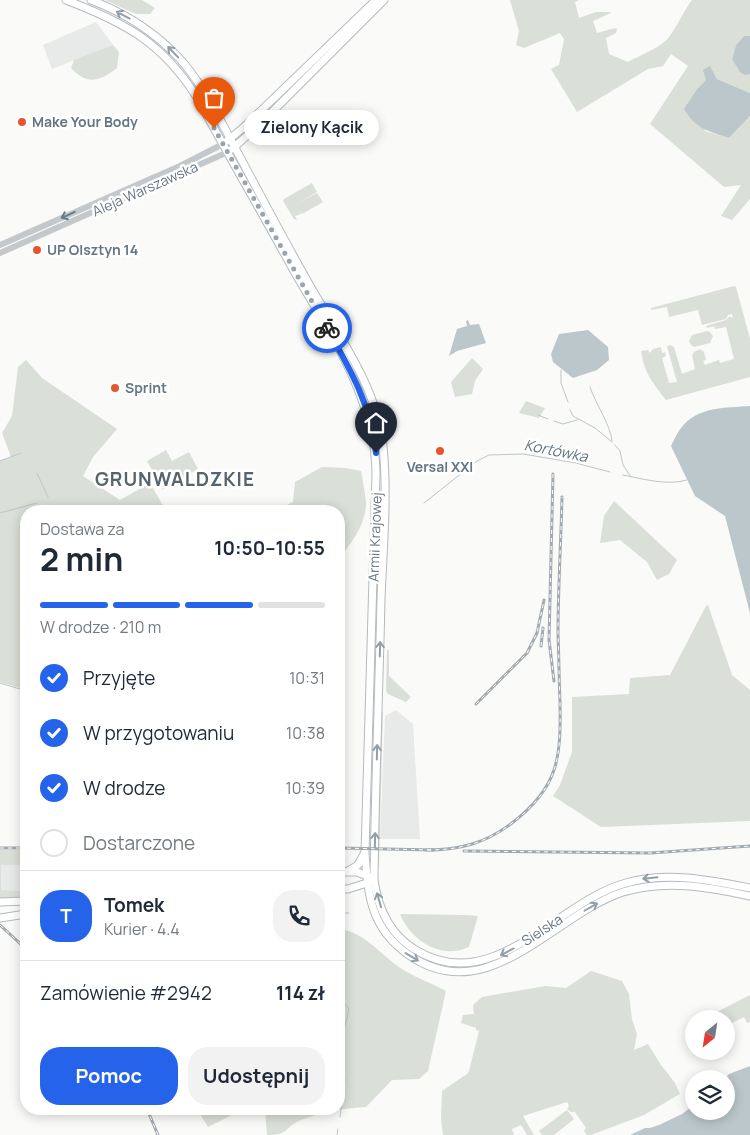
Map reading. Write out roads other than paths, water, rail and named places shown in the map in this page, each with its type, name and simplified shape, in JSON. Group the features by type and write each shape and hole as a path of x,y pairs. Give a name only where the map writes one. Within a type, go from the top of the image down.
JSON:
{"main road":[{"name":"Armii Krajowej","path":"66,0 120,23 135,32 163,54 189,84 344,358 368,412 374,440 376,475 365,853 369,899"},
{"name":"Armii Krajowej","path":"91,0 127,16 146,28 168,46 196,79 231,139 304,276 357,368 376,410 383,445 384,485 374,880"},
{"name":"Aleja Warszawska","path":"223,144 231,139 376,0"},
{"name":"Aleja Warszawska","path":"228,152 384,0"},
{"path":"368,412 376,410"},
{"path":"348,872 358,865 365,853"},
{"path":"348,872 374,880"},
{"name":"Sielska","path":"374,880 383,914 400,938 423,954 457,964 481,962 503,954 589,898 626,883 646,878 667,877 708,880 750,888"},
{"path":"348,889 374,880"},
{"name":"Sielska","path":"369,899 379,924 391,941 402,950 427,965 457,972 472,972 500,964 605,899 641,888 679,884 750,896"},
{"path":"348,889 358,892 369,899"},
{"path":"0,902 20,900"},
{"path":"0,918 20,915"}],"street":[{"name":"Aleja Warszawska","path":"0,245 180,166 223,144"},
{"name":"Aleja Warszawska","path":"0,253 228,152"}],"waterway":[{"path":"561,370 561,383 568,402"},
{"path":"590,387 609,429 612,442"},
{"path":"570,410 573,416 595,428 611,441"},
{"path":"538,415 548,419"},
{"path":"554,421 563,424 577,420"},
{"path":"615,445 620,451 623,465 631,477"},
{"path":"0,461 21,453"},
{"name":"Kortówka","path":"424,503 477,461 489,455 523,454 576,463 610,472"},
{"path":"37,473 48,497"},
{"name":"Kortówka","path":"623,475 664,482 687,480"},
{"path":"30,505 37,503"},
{"path":"0,513 20,508"},
{"path":"0,683 20,689"},
{"name":"Kortówka","path":"345,1004 349,1009 345,1027"},
{"name":"Kortówka","path":"337,1135 338,1129"}],"railway":[{"path":"553,474 549,640 554,681"},
{"path":"427,850 462,847 492,836 502,830 528,810 548,784 554,770 560,739 558,617 562,497"},
{"path":"476,704 527,653 537,633 544,600"},
{"path":"541,646 543,628"},
{"path":"464,851 650,853 750,846"},
{"path":"0,848 20,848"},
{"path":"345,848 434,850"},
{"path":"0,925 20,943"},
{"path":"150,1115 158,1135"}],"place":[{"name":"Make Your Body","path":"22,122"},
{"name":"Zielony Kącik","path":"214,128"},
{"name":"UP Olsztyn 14","path":"37,250"},
{"name":"Sprint","path":"115,388"},
{"name":"Versal XXI","path":"440,451"}],"district":[{"name":"GRUNWALDZKIE","path":"175,479"}]}
